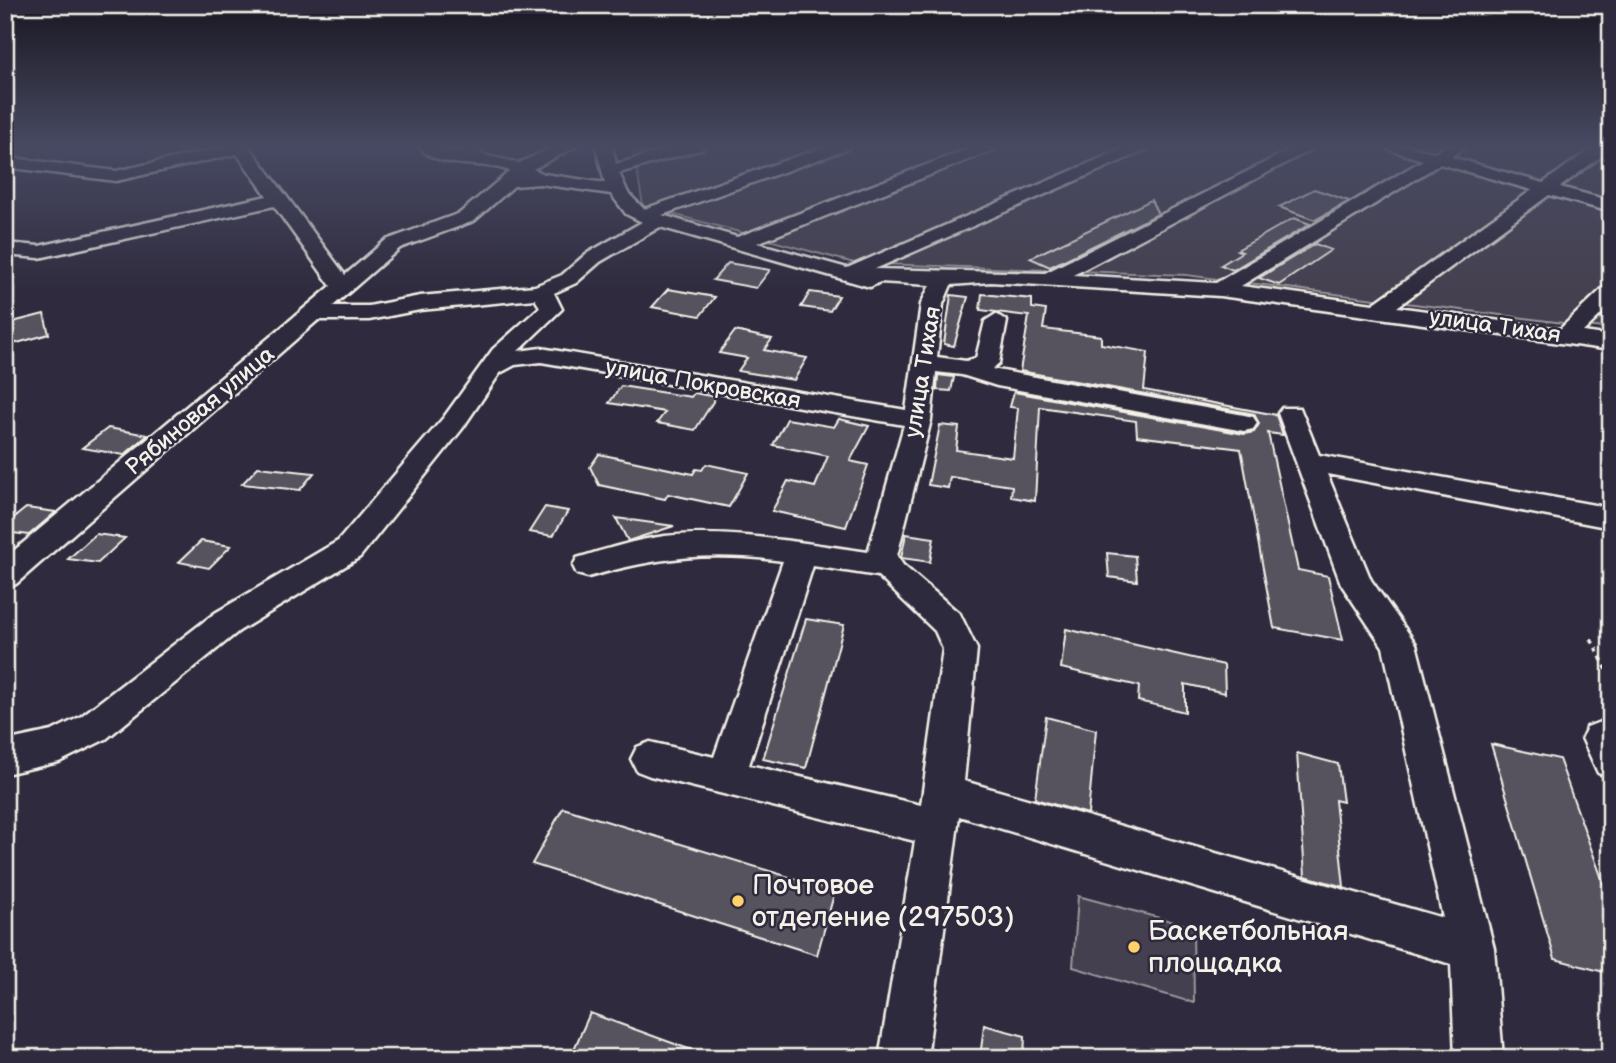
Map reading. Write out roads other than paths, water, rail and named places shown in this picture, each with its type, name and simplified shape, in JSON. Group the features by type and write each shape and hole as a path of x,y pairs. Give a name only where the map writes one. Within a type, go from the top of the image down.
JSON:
{"street":[{"path":"276,196 343,287"},
{"name":"Рябиновая улица","path":"5,576 393,244 467,217 493,196"},
{"path":"620,196 625,206 650,218 851,274 938,292"},
{"path":"315,313 369,313 420,303 467,301 540,292 569,279 593,258 650,218 710,196"},
{"path":"736,244 861,196"},
{"path":"851,274 888,255 1026,196"},
{"path":"1051,279 1213,196"},
{"path":"1220,290 1375,196"},
{"path":"1379,310 1539,196"},
{"path":"1572,196 1611,206"},
{"path":"5,249 39,252 279,200"},
{"path":"851,274 938,292"},
{"name":"улица Тихая","path":"887,566 882,557 918,420 922,363 938,292 991,276 1220,290 1611,343"},
{"path":"5,758 59,746 93,728 227,622 349,549 453,423 501,354 551,309 549,300 540,292"},
{"path":"1566,336 1611,293"},
{"path":"966,368 987,363 996,321"},
{"name":"улица Покровская","path":"491,368 509,359 541,355 918,420"},
{"path":"922,363 966,368 997,379 1244,423"},
{"path":"1291,412 1357,584 1399,644 1472,948 1479,1058"},
{"path":"1308,462 1611,518"},
{"path":"589,566 611,557 662,546 700,542 738,544 887,566 948,623 960,649 941,810 903,1058"},
{"path":"726,777 801,555"},
{"path":"650,759 726,777 941,810 1472,948"}],"place":[{"name":"Почтовое отделение (297503)","path":"738,901"},
{"name":"Баскетбольная площадка","path":"1134,947"}]}
